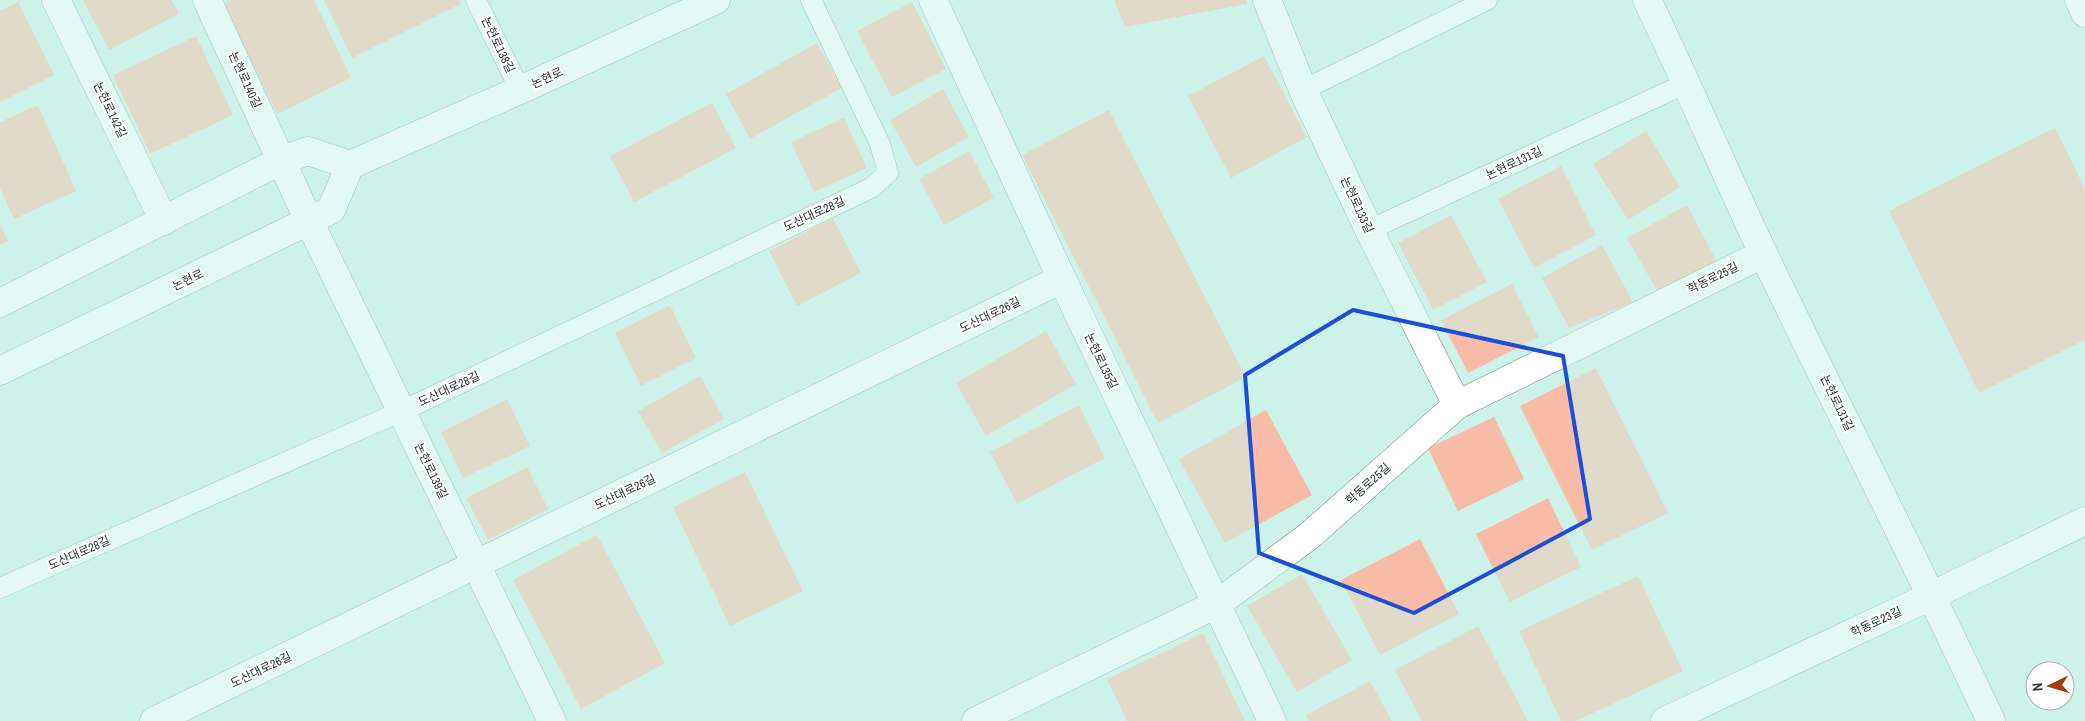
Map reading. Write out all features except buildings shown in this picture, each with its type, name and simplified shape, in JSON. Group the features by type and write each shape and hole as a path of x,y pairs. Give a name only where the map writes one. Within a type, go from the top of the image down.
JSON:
{"street":[{"name":"논현로142길","path":"56,0 164,221"},
{"name":"논현로140길","path":"207,0 309,221"},
{"name":"논현로","path":"0,371 331,210 350,165 716,0"},
{"name":"논현로135길","path":"933,0 1062,279 1272,721"},
{"name":"논현로133길","path":"1268,0 1303,90 1369,230 1457,405"},
{"name":"논현로131길","path":"1647,0 1687,83 1764,254 1992,721"},
{"path":"2078,0 2085,14"},
{"path":"0,303 282,160 308,151 350,165"},
{"name":"논현로139길","path":"309,221 552,721"},
{"name":"학동로25길","path":"976,721 1218,604 1309,536 1457,405 1764,254"},
{"name":"도산대로26길","path":"154,721 193,713 477,564 1062,279"},
{"name":"학동로23길","path":"1665,721 2085,521"}],"lane":[{"name":"논현로138길","path":"476,0 520,90"},
{"name":"도산대로28길","path":"0,588 402,410 871,188 888,172 880,144 811,0"},
{"path":"1303,90 1488,0"},
{"name":"논현로131길","path":"1369,230 1687,83"}],"highlighted area":[{"path":"1353,310 1563,356 1590,519 1414,613 1259,553 1245,375"}]}
